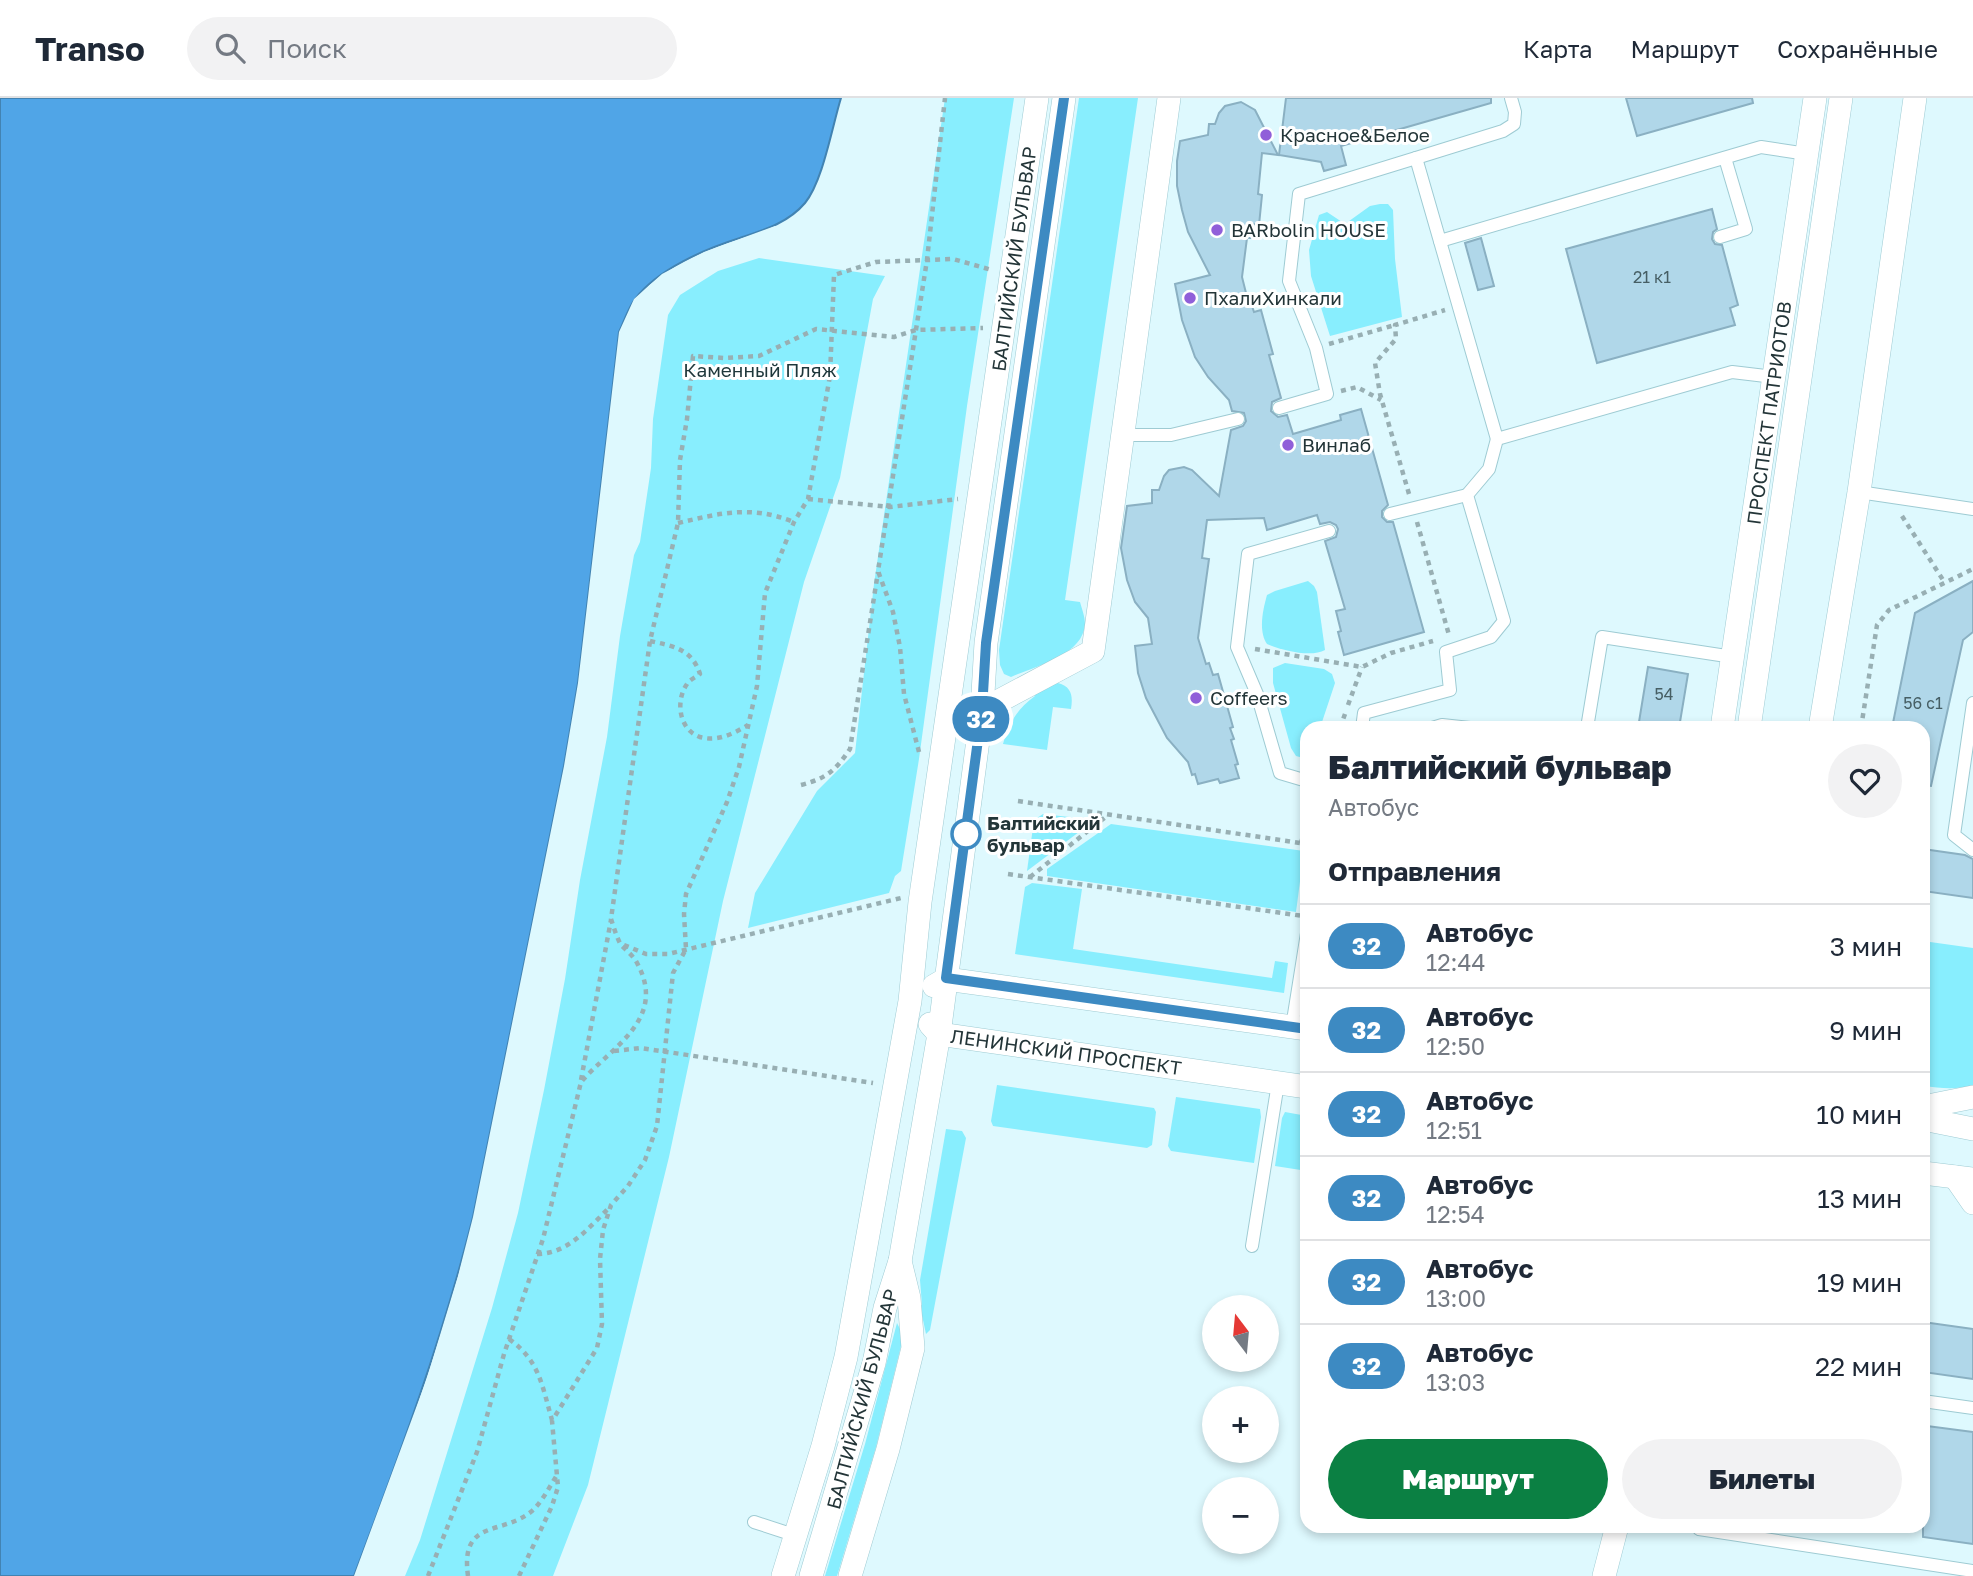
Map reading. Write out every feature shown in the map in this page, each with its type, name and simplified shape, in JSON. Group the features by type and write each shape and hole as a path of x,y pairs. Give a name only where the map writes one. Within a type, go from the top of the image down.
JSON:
{"street":[{"name":"БАЛТИЙСКИЙ БУЛЬВАР","path":"783,1576 797,1536 846,1357 910,1001 920,902 1037,98"},
{"name":"БАЛТИЙСКИЙ БУЛЬВАР","path":"811,1576 874,1363 885,1308 900,1261 939,1034 982,710 986,643 1064,98"},
{"path":"982,710 1093,652 1169,98"},
{"name":"ПРОСПЕКТ ПАТРИОТОВ","path":"1723,721 1815,98"},
{"name":"ПРОСПЕКТ ПАТРИОТОВ","path":"1750,721 1841,98"},
{"path":"1821,721 1859,492 1915,98"},
{"path":"910,1001 946,978 1300,1028"},
{"name":"ЛЕНИНСКИЙ ПРОСПЕКТ","path":"910,1001 939,1034 1300,1086"},
{"path":"1930,1106 1973,1097"},
{"path":"1930,1120 1973,1129"},
{"path":"1930,1174 1964,1178 1973,1203"},
{"path":"850,1576 888,1449 913,1348 909,1298 900,1261"},
{"path":"1604,1576 1615,1533"}],"lane":[{"path":"1279,408 1327,394 1316,348 1289,281 1299,194 1503,131 1514,124 1515,112 1511,98"},
{"path":"1440,241 1761,147 1807,154"},
{"path":"1390,514 1467,495 1489,469 1497,439 1416,158"},
{"path":"1720,237 1746,229 1725,158"},
{"path":"1497,439 1732,372 1774,377"},
{"path":"1122,435 1171,435 1238,419"},
{"path":"1859,492 1973,509"},
{"path":"1363,721 1364,713 1450,690 1446,652 1491,637 1504,621 1467,495"},
{"path":"1300,779 1280,773 1257,694 1237,647 1248,554 1329,531"},
{"path":"1588,721 1602,637 1733,657"},
{"path":"1973,703 1954,835 1973,850"},
{"path":"1252,1246 1278,1083"},
{"path":"1930,1402 1973,1408"},
{"path":"754,1522 797,1536"},
{"path":"1723,1533 1953,1572 1973,1571"}],"path":[{"path":"801,785 824,779 850,749 927,260 944,98"},
{"path":"537,1254 547,1254 577,1239 611,1205 628,1186 645,1160 653,1138 660,1102 673,973 686,949 686,894 727,802 739,767 757,686 765,593 794,522 808,499 830,376 834,275 876,262 953,259 992,270"},
{"path":"1341,340 1395,325"},
{"path":"428,1576 477,1452 509,1339 537,1254 581,1082 611,919 650,641 678,523 680,460 693,356 759,356 816,329 894,337 916,330 983,328"},
{"path":"1327,394 1357,387 1382,401"},
{"path":"1890,496 1945,583"},
{"path":"808,499 890,507 959,499"},
{"path":"678,523 736,512 773,513 794,522"},
{"path":"1862,721 1877,625 1889,610 1973,569"},
{"path":"878,571 900,647 904,694 919,755"},
{"path":"650,641 687,652 697,666 700,674 687,684 681,699 680,715 686,727 698,737 715,738 730,735 748,725"},
{"path":"1343,721 1362,667"},
{"path":"1018,801 1300,842"},
{"path":"1030,877 1109,815"},
{"path":"1008,874 1300,916"},
{"path":"620,943 646,954 668,954 902,898"},
{"path":"581,1082 597,1063 639,1024 645,1003 643,981 636,961 620,943 611,919"},
{"path":"612,1051 641,1048 873,1083"},
{"path":"552,1421 597,1348 601,1324 600,1259 603,1230 611,1205"},
{"path":"509,1339 527,1354 536,1366 552,1421 558,1487 552,1506 519,1576"},
{"path":"468,1576 466,1558 472,1541 488,1528 516,1521 533,1510 557,1475"}],"green space":[{"path":"945,98 1014,98 901,871 895,876 889,893 748,928 755,893 817,791 855,753 874,584"},
{"path":"1079,98 1138,98 1065,600 1080,602 1085,624 1082,635 1067,652 1011,677 1004,674 1000,665 999,650"},
{"path":"1388,204 1393,210 1395,259 1402,317 1330,336 1311,276 1309,250 1319,215 1327,212 1345,224 1370,206"},
{"name":"Каменный Пляж","path":"759,258 885,276 873,299 840,478 804,582 723,901 669,1157 588,1485 553,1576 405,1576 420,1540 492,1308 518,1213 544,1090 607,737 634,555 640,542 651,468 653,419 668,315 680,295 718,271"},
{"path":"1308,581 1317,592 1325,650 1304,653 1267,644 1262,626 1267,595"},
{"path":"1285,663 1324,669 1332,674 1335,683 1322,721 1300,721 1300,757 1291,748 1273,683 1273,668"},
{"path":"1058,683 1070,693 1071,709 1053,707 1047,750 1003,744 1015,717 1035,696 1034,693"},
{"path":"1043,814 1095,820 1027,871 1034,820"},
{"path":"1111,824 1300,850 1296,912 1047,876 1047,869"},
{"path":"1032,883 1082,889 1073,949 1272,978 1275,961 1288,963 1284,993 1015,954 1025,887"},
{"path":"1930,942 1973,948 1973,1085 1930,1087"},
{"path":"997,1085 1154,1108 1156,1112 1152,1145 1147,1148 993,1126 991,1121"},
{"path":"1176,1097 1260,1109 1254,1163 1171,1151 1168,1146"},
{"path":"1285,1112 1300,1115 1300,1170 1275,1166"},
{"path":"946,1129 962,1131 966,1138 930,1330 926,1334 920,1306 920,1280"},
{"path":"897,1323 901,1331 901,1346 876,1447 837,1576 825,1576 865,1444"}],"shaded area":[{"path":"0,98 841,98 822,168 805,203 791,216 775,225 697,254 656,278 633,303 619,332 578,683 564,766 473,1217 434,1354 354,1576 0,1576"}],"pier":[{"path":"775,226 778,228 706,255 664,277 637,301 622,333 581,683 567,767 476,1217 447,1326 412,1435 358,1576 354,1576 427,1378 473,1217 564,766 578,683 619,332 634,299 662,274 704,252"}],"building":[{"path":"1286,98 1491,98 1491,103 1341,146 1346,165 1324,171 1321,162 1279,155"},
{"path":"1626,98 1752,98 1753,103 1637,136"},
{"path":"1241,102 1255,110 1278,155 1262,153 1258,194 1262,195 1259,225 1253,224 1252,238 1247,238 1242,277 1248,301 1250,300 1254,312 1261,310 1273,354 1269,355 1281,398 1272,402 1271,411 1278,417 1287,415 1293,434 1341,420 1340,415 1361,409 1388,505 1382,511 1382,517 1387,522 1393,522 1424,632 1344,655 1336,611 1345,609 1325,541 1336,537 1336,525 1330,522 1320,524 1317,515 1267,530 1264,518 1207,520 1202,558 1209,559 1198,638 1206,664 1209,663 1213,675 1218,674 1233,727 1230,728 1234,739 1231,740 1239,778 1220,783 1218,779 1198,784 1188,762 1167,738 1146,698 1138,673 1135,646 1152,644 1148,618 1135,602 1127,580 1121,548 1127,506 1152,503 1152,490 1159,490 1169,470 1184,467 1192,470 1219,496 1231,430 1243,426 1246,421 1244,413 1232,411 1229,400 1208,377 1195,357 1182,320 1175,284 1210,275 1188,232 1182,210 1177,186 1180,141 1208,135 1209,124 1215,124 1225,106"},
{"path":"1712,209 1717,229 1713,232 1712,239 1715,244 1722,245 1738,305 1730,308 1735,325 1597,363 1566,249"},
{"path":"1481,238 1494,286 1478,290 1465,243"},
{"path":"1973,581 1973,632 1963,640 1931,786 1930,721 1893,721 1915,613"},
{"path":"1648,667 1688,674 1680,721 1639,721"},
{"path":"1930,850 1965,855 1973,859 1973,898 1930,892"},
{"path":"1930,1323 1973,1329 1973,1379 1930,1373"},
{"path":"1930,1426 1973,1432 1973,1544 1923,1537 1923,1533 1930,1533"}],"bus line":[{"name":"32","path":"1064,98 986,643 982,710 946,978 1300,1028"}],"place":[{"name":"Красное&Белое","path":"1266,135"},
{"name":"BARbolin HOUSE","path":"1217,230"},
{"name":"ПхалиХинкали","path":"1190,298"},
{"name":"Винлаб","path":"1288,445"},
{"name":"Coffeers","path":"1196,698"},
{"name":"Балтийский бульвар","path":"966,834"}]}
